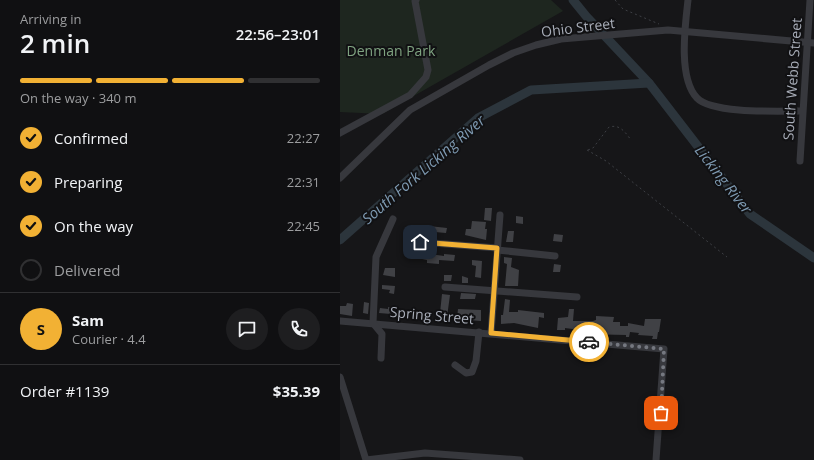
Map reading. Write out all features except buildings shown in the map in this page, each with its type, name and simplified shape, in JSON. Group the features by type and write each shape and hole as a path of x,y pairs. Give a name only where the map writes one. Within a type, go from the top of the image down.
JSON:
{"street":[{"path":"340,133 410,95 426,77 428,70 414,1 416,0"},
{"path":"688,0 685,31 685,71 692,92 698,99 710,106 721,108 802,111"},
{"name":"South Webb Street","path":"800,161 802,111 810,43 810,0"},
{"name":"Ohio Street","path":"340,178 399,119 421,103 513,53 548,42 647,32 685,31 810,43"},
{"path":"491,333 500,215"},
{"path":"381,358 382,334 373,323 376,257 379,247 393,219"},
{"path":"420,242 555,256"},
{"path":"445,287 577,297"},
{"name":"Spring Street","path":"340,321 664,349 656,460"},
{"path":"455,365 466,373 472,372 476,361 479,332"},
{"path":"340,377 366,460 425,453 520,460"}],"path":[{"path":"615,0 623,10 661,25"},
{"path":"631,140 624,130 618,127 609,127 593,148 587,150 606,161 727,257"}],"green space":[{"name":"Denman Park","path":"340,0 551,0 563,11 382,114 340,112"}],"waterway":[{"name":"Licking River","path":"573,0 586,16 649,83 750,214 814,258"},
{"name":"South Fork Licking River","path":"340,240 478,118 531,90 649,83"}],"way so far":[{"path":"589,342 664,349 661,413"}],"route":[{"path":"420,242 497,248 491,333 589,342"}]}
